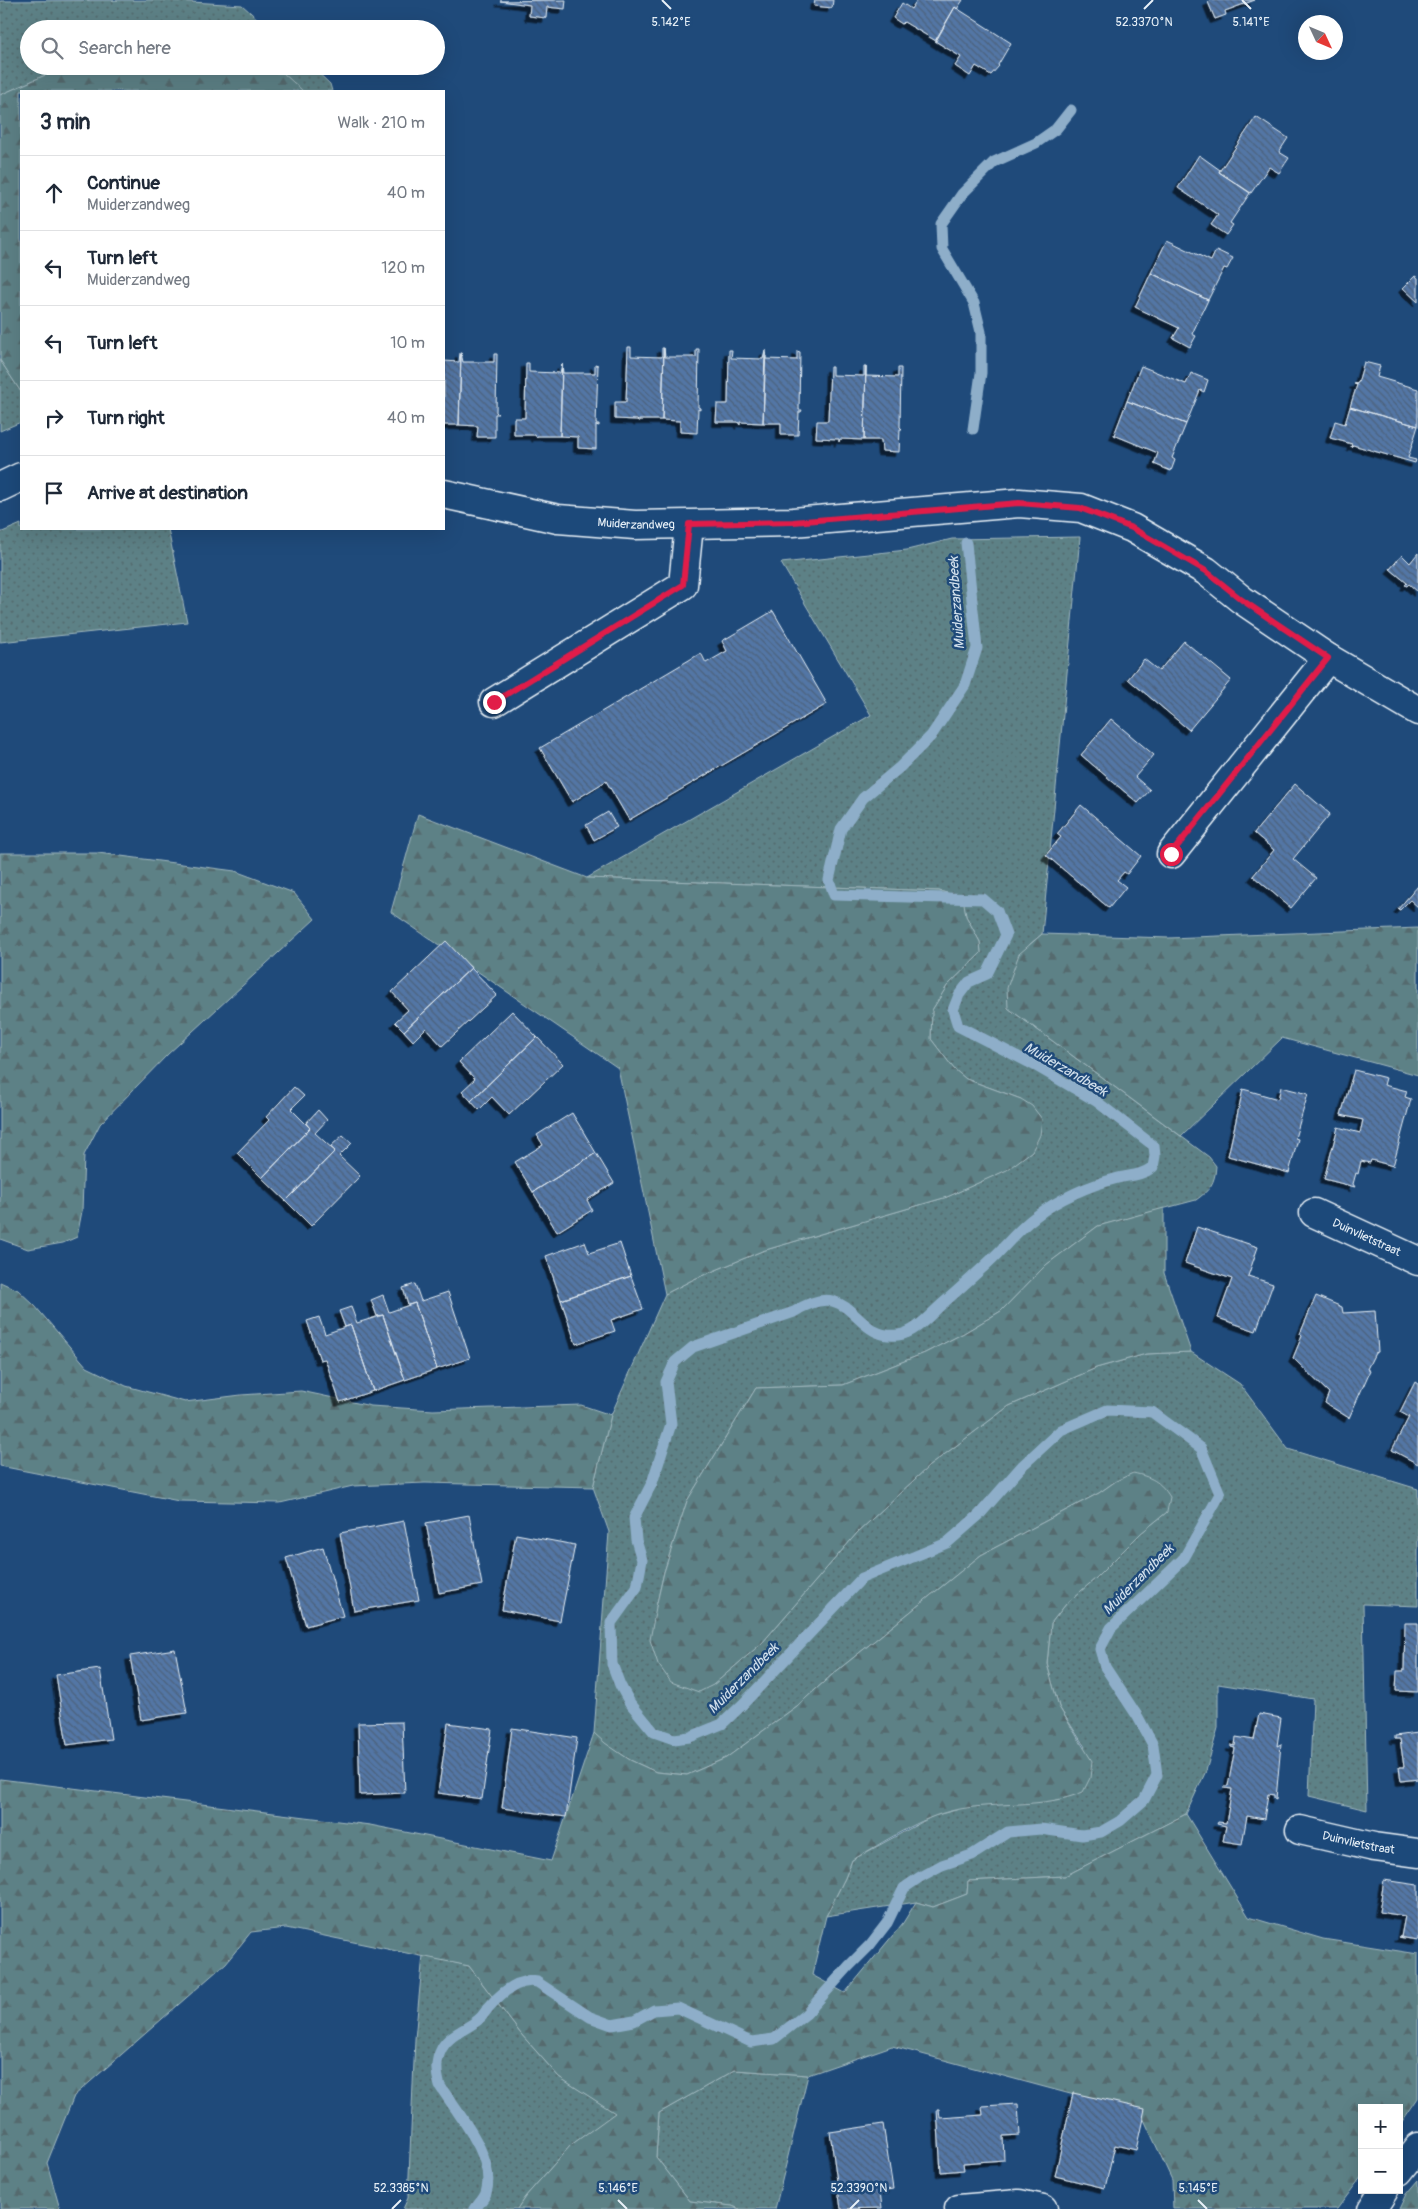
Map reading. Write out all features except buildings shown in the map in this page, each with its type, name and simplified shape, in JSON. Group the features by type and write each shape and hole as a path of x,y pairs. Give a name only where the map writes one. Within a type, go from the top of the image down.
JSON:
{"street":[{"path":"0,487 20,477"},
{"name":"Muiderzandweg","path":"445,494 558,519 635,525 793,522 1019,503 1080,508 1132,528 1206,571 1242,600 1328,658 1418,711"},
{"path":"494,702 683,585 689,524"},
{"path":"1171,854 1328,658"},
{"name":"Duinvlietstraat","path":"1314,1213 1418,1261"},
{"name":"Duinvlietstraat","path":"1300,1830 1374,1848 1418,1853"},
{"path":"1403,2166 1418,2147"},
{"path":"1372,2209 1381,2194"},
{"path":"959,2209 1019,2204 1043,2209"}],"green space":[{"path":"157,0 242,5 259,20 20,20 20,75 45,75 0,95 0,1"},
{"path":"45,75 285,75 302,90 20,90 20,390 0,360 0,95"},
{"path":"285,75 320,75 330,84 332,90 302,90"},
{"path":"0,360 20,390 20,422 0,431"},
{"path":"20,524 20,530 168,530 187,622 0,642 0,533"},
{"path":"1080,537 1042,934 1030,944 1008,1008 1209,1157 1216,1166 1213,1182 1205,1193 1196,1200 1098,1226 1046,1265 1001,1311 925,1353 843,1385 756,1388 687,1501 664,1572 656,1607 713,1685 762,1643 857,1533 929,1466 1009,1406 1096,1368 1146,1354 1191,1352 1240,1384 1288,1449 1418,1489 1418,1606 1363,1604 1367,1810 1309,1796 1313,1699 1218,1684 1218,1728 1206,1771 1186,1814 1065,1876 968,1881 967,1894 933,1907 916,1902 826,1916 852,1860 933,1816 956,1810 1085,1747 1059,1707 1047,1664 1051,1623 1066,1604 1096,1578 1141,1533 1167,1512 1116,1481 1099,1493 981,1555 833,1674 797,1706 726,1758 687,1775 656,1772 630,1760 604,1743 594,1733 609,1532 593,1487 611,1415 665,1294 694,1279 762,1251 947,1197 1006,1170 1032,1151 1021,1099 966,1079 954,1069 931,1039 932,1010 947,986 981,953 980,942 966,916 962,897 939,891 587,878 871,715 781,563 907,550 952,539"},
{"path":"418,814 587,878 939,891 963,897 966,916 980,942 981,953 947,986 932,1010 931,1039 954,1069 966,1079 1021,1099 1032,1106 1042,1119 1040,1135 1032,1151 1007,1170 947,1197 762,1251 694,1279 665,1294 618,1068 391,912"},
{"path":"0,853 98,853 235,871 294,893 315,919 168,1054 100,1124 84,1155 82,1211 77,1237 63,1243 28,1249 0,1239"},
{"path":"1418,928 1418,1075 1282,1038 1181,1136 1008,1008 1007,988 1019,954 1042,934 1169,938"},
{"path":"1164,1208 1164,1273 1191,1352 1146,1354 1096,1368 1009,1406 929,1466 857,1533 762,1643 713,1685 699,1692 671,1682 658,1664 650,1640 664,1572 687,1501 756,1388 843,1385 925,1353 1001,1311 1046,1265 1098,1226"},
{"path":"0,1282 18,1290 35,1306 87,1367 126,1386 185,1402 241,1395 301,1391 371,1406 433,1410 581,1405 611,1415 593,1487 425,1483 353,1486 280,1503 179,1501 0,1466"},
{"path":"1133,1473 1145,1476 1159,1483 1170,1497 1167,1512 1141,1533 1096,1578 1066,1604 1051,1623 1047,1664 1059,1707 1092,1761 1090,1778 1083,1792 1052,1801 971,1807 942,1813 915,1824 852,1860 826,1916 812,1975 845,1993 903,1923 916,1902 933,1907 967,1894 968,1881 1065,1876 1186,1814 1249,1917 1323,1939 1418,1954 1418,2098 1403,2120 1403,2104 1358,2104 1358,2181 1337,2209 1173,2209 1172,2180 1141,2113 892,2046 808,2075 735,2070 659,2113 656,2157 690,2201 732,2206 740,2209 517,2209 525,2197 571,2145 615,2113 559,2077 521,2034 469,1966 286,1928 251,1932 226,1963 74,2096 47,2163 60,2209 0,2209 0,1779 370,1825 551,1861 594,1733 630,1760 656,1772 687,1775 726,1758 797,1706 833,1674 981,1555 1099,1493 1116,1481"},
{"path":"423,1955 469,1966 521,2034 559,2077 616,2113 571,2145 525,2197 517,2209 403,2209 408,2198 415,2039"},
{"path":"735,2070 808,2075 775,2209 740,2209 732,2206 690,2201 656,2157 659,2113"},
{"path":"1418,2180 1418,2209 1399,2209 1406,2194"}],"waterway":[{"name":"Muiderzandbeek","path":"973,429 981,373 981,332 974,303 942,249 941,224 962,194 994,162 1036,143 1056,129 1071,110"},
{"name":"Muiderzandbeek","path":"475,2209 486,2193 488,2180 486,2165 474,2137 440,2086 437,2062 445,2043 483,2016 488,2008 510,1988 523,1982 537,1982 590,2017 612,2025 634,2021 654,2010 678,2008 751,2042 774,2039 806,2014 870,1945 887,1923 904,1888 942,1865 972,1855 1008,1832 1041,1829 1082,1835 1101,1832 1120,1821 1144,1800 1157,1775 1153,1745 1138,1717 1105,1667 1100,1649 1111,1628 1184,1558 1220,1494 1201,1448 1152,1412 1107,1410 1061,1430 1023,1465 979,1515 947,1543 862,1578 722,1724 690,1737 674,1739 654,1732 630,1703 620,1685 612,1664 611,1623 637,1587 642,1560 636,1540 634,1518 652,1483 671,1424 666,1382 675,1362 693,1347 794,1312 814,1302 829,1300 841,1304 871,1329 883,1334 904,1334 916,1328 927,1319 990,1261 1025,1225 1044,1210 1085,1189 1118,1178 1140,1174 1153,1167 1154,1146 1096,1101 1036,1066 958,1026 953,1010 959,995 969,982 987,974 1006,935 997,911 983,899 834,895 829,880 841,829 863,798 900,767 931,736 965,685 977,648 966,543"}],"route":[{"path":"494,702 683,585 689,524 793,522 1019,503 1080,508 1132,528 1206,571 1242,600 1328,658 1171,854"}]}
